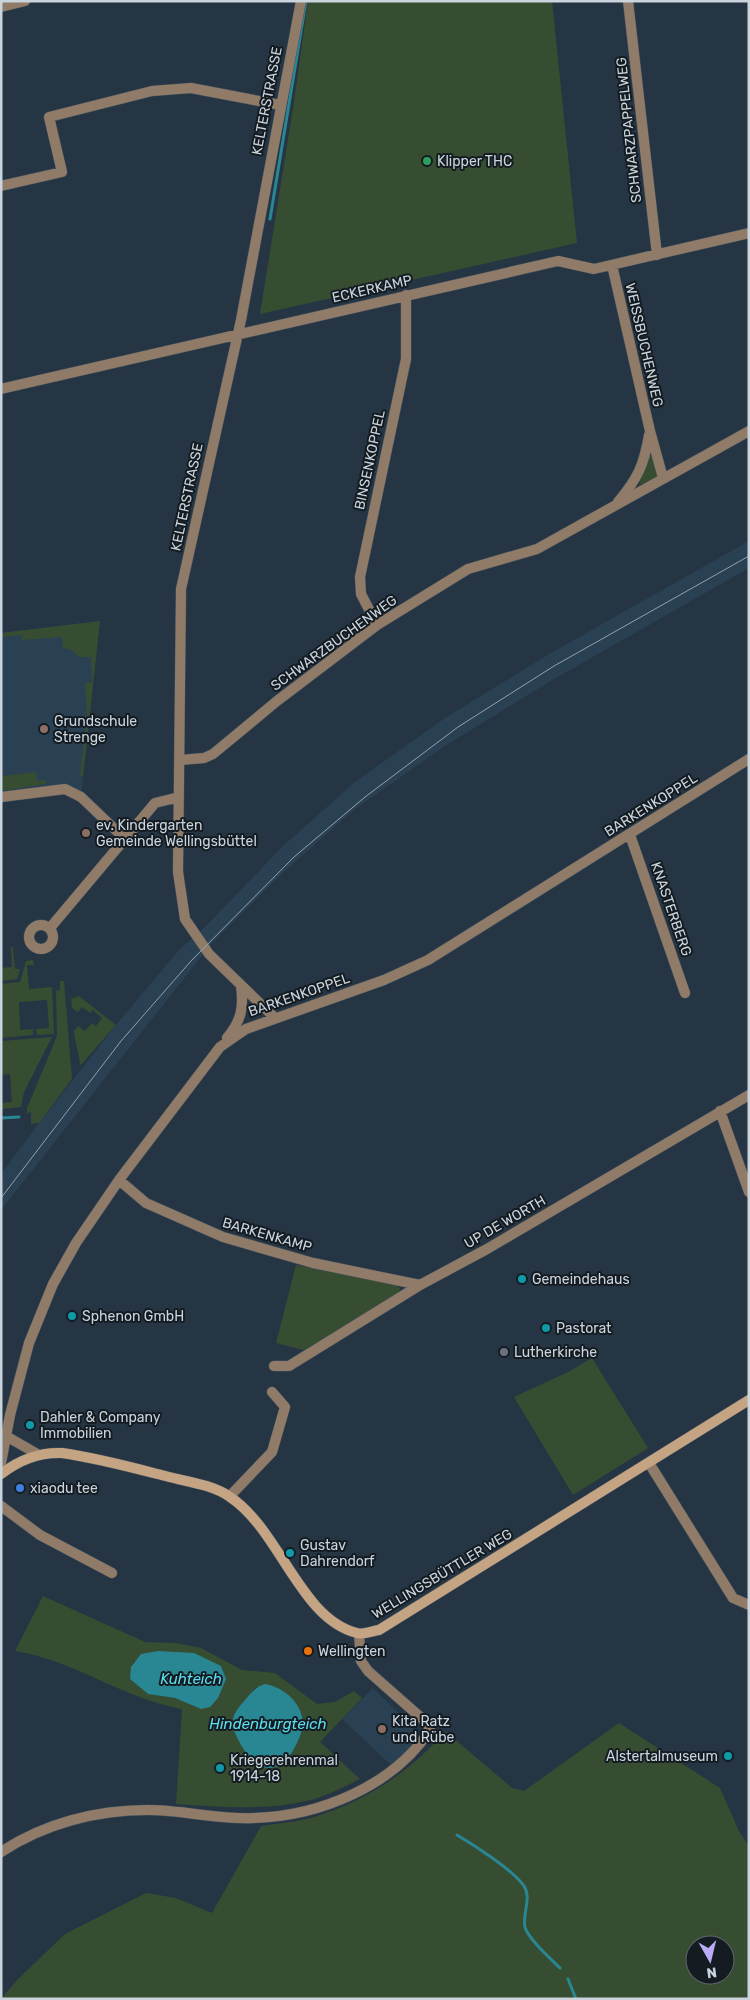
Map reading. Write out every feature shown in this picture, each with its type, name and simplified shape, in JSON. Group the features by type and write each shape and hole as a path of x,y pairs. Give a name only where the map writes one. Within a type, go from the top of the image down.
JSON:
{"main road":[{"name":"WELLINGSBÜTTLER WEG","path":"359,1634 379,1630 749,1400"},
{"path":"1,1474 18,1463 39,1455 62,1454 102,1461 202,1485 230,1496 255,1518 322,1614 340,1626 359,1634"}],"street":[{"path":"1,7 25,1"},
{"name":"KELTERSTRASSE","path":"274,1017 209,954 185,919 178,872 181,589 237,334 301,1"},
{"name":"SCHWARZPAPPELWEG","path":"628,1 657,255"},
{"path":"1,186 62,172 49,117 152,91 191,88 280,105"},
{"name":"ECKERKAMP","path":"1,388 558,261 594,269 749,233"},
{"name":"WEISSBUCHENWEG","path":"612,265 650,432 663,478"},
{"name":"BINSENKOPPEL","path":"376,626 361,594 360,577 406,359 406,296"},
{"name":"SCHWARZBUCHENWEG","path":"180,760 204,758 212,754 376,626 468,569 537,549 749,431"},
{"name":"WEISSBUCHENWEG","path":"613,507 635,481 646,455 650,432"},
{"name":"BARKENKOPPEL","path":"1,1463 30,1343 53,1284 76,1243 119,1180 220,1047 246,1028 384,980 428,960 749,759"},
{"path":"1,797 65,789 81,797 124,838"},
{"path":"50,928 155,803 179,797"},
{"name":"KNASTERBERG","path":"630,835 685,993"},
{"path":"220,1047 238,1024 243,1006 241,986"},
{"name":"UP DE WORTH","path":"274,1366 289,1366 420,1285 487,1249 749,1095"},
{"path":"720,1111 749,1192"},
{"name":"BARKENKAMP","path":"119,1180 146,1202 174,1217 223,1237 313,1262 420,1285"},
{"path":"230,1496 272,1452 285,1407 272,1392"},
{"path":"6,1436 39,1455"},
{"path":"649,1463 733,1598 749,1605"},
{"path":"1,1506 40,1535 112,1573"},
{"path":"1,1852 23,1839 79,1818 116,1811 150,1810 236,1818 275,1816 350,1796 378,1781 399,1767 417,1749 430,1730 428,1723 368,1671 360,1661 359,1634"}],"shaded area":[{"path":"749,541 749,568 549,682 445,746 355,809 287,869 212,943 1,1210 1,1174 39,1123 116,1025 178,951 207,925 283,846 355,782 445,718 549,654"},
{"name":"Grundschule Strenge","path":"100,621 81,797 65,789 1,797 1,633"},
{"name":"Kita Ratz und Rübe","path":"373,1688 410,1724 414,1733 412,1752 394,1768 342,1719"}],"green space":[{"name":"Klipper THC","path":"308,1 552,1 577,243 260,314"},
{"path":"649,456 652,456 660,475 639,485"},
{"path":"100,621 83,776 80,776 87,713 85,683 92,682 91,657 79,657 72,650 63,648 62,637 22,640 22,635 1,637 1,633"},
{"path":"36,772 37,781 46,780 46,784 1,791 1,776"},
{"path":"11,947 13,947 15,969 20,969 17,979 1,981 1,968 12,967"},
{"path":"33,960 34,965 27,965 29,989 52,987 54,1034 37,1035 36,1029 49,1028 47,1000 19,1002 20,1030 33,1029 33,1035 1,1038 1,984 20,982 26,961"},
{"path":"60,981 64,981 72,1079 39,1123 31,1124 31,1112 27,1113 27,1108 57,1036 56,991 60,990"},
{"path":"79,996 116,1025 80,1066 74,1031 78,1026 85,1031 92,1023 96,1026 102,1018 93,1010 90,1013 82,1007 78,1012 72,1008 71,999"},
{"path":"52,1037 24,1092 21,1107 1,1109 1,1103 12,1102 10,1074 1,1075 1,1041"},
{"path":"296,1265 396,1283 400,1289 399,1292 304,1350 276,1343"},
{"path":"592,1358 648,1448 573,1495 514,1397 568,1372"},
{"path":"43,1596 145,1642 176,1643 201,1648 242,1670 275,1673 317,1704 335,1702 354,1691 362,1698 320,1742 360,1779 336,1791 311,1800 277,1806 244,1807 176,1804 182,1709 140,1697 58,1662 15,1651","holes":["134,1661 201,1709 175,1698 148,1694 130,1679","256,1687 290,1699 295,1703 302,1716 250,1759 237,1736 234,1722 240,1707"]},
{"path":"619,1723 720,1788 739,1831 749,1846 749,1999 1,1999 17,1980 65,1934 146,1893 176,1898 212,1913 261,1826 314,1817 333,1811 369,1794 418,1759 445,1731 512,1788 524,1791"}],"water":[{"name":"Kuhteich","path":"158,1651 194,1653 221,1666 226,1679 218,1698 210,1707 201,1709 175,1698 148,1694 130,1679 131,1667 141,1654"},
{"name":"Hindenburgteich","path":"265,1684 281,1690 295,1701 302,1716 303,1724 296,1746 289,1756 275,1767 267,1768 258,1764 250,1757 241,1745 233,1726 234,1717 239,1707 254,1690"}],"waterway":[{"path":"270,219 306,1"},
{"path":"1,1118 19,1117"},
{"path":"457,1835 502,1865 524,1886 527,1896 524,1922 527,1932 540,1949 560,1968"},
{"path":"568,1979 576,1999"}],"tram line":[{"path":"1,1198 121,1041 191,961 294,857 365,797 458,727 554,666 749,556"}],"place":[{"name":"Klipper THC","path":"427,161"},
{"name":"Grundschule Strenge","path":"44,729"},
{"name":"ev. Kindergarten Gemeinde Wellingsbüttel","path":"86,833"},
{"name":"Gemeindehaus","path":"522,1279"},
{"name":"Sphenon GmbH","path":"72,1316"},
{"name":"Pastorat","path":"546,1328"},
{"name":"Lutherkirche","path":"504,1352"},
{"name":"Dahler & Company Immobilien","path":"30,1425"},
{"name":"xiaodu tee","path":"20,1488"},
{"name":"Gustav Dahrendorf","path":"290,1553"},
{"name":"Wellingten","path":"308,1651"},
{"name":"Kita Ratz und Rübe","path":"382,1729"},
{"name":"Alstertalmuseum","path":"728,1756"},
{"name":"Kriegerehrenmal 1914-18","path":"220,1768"}]}
